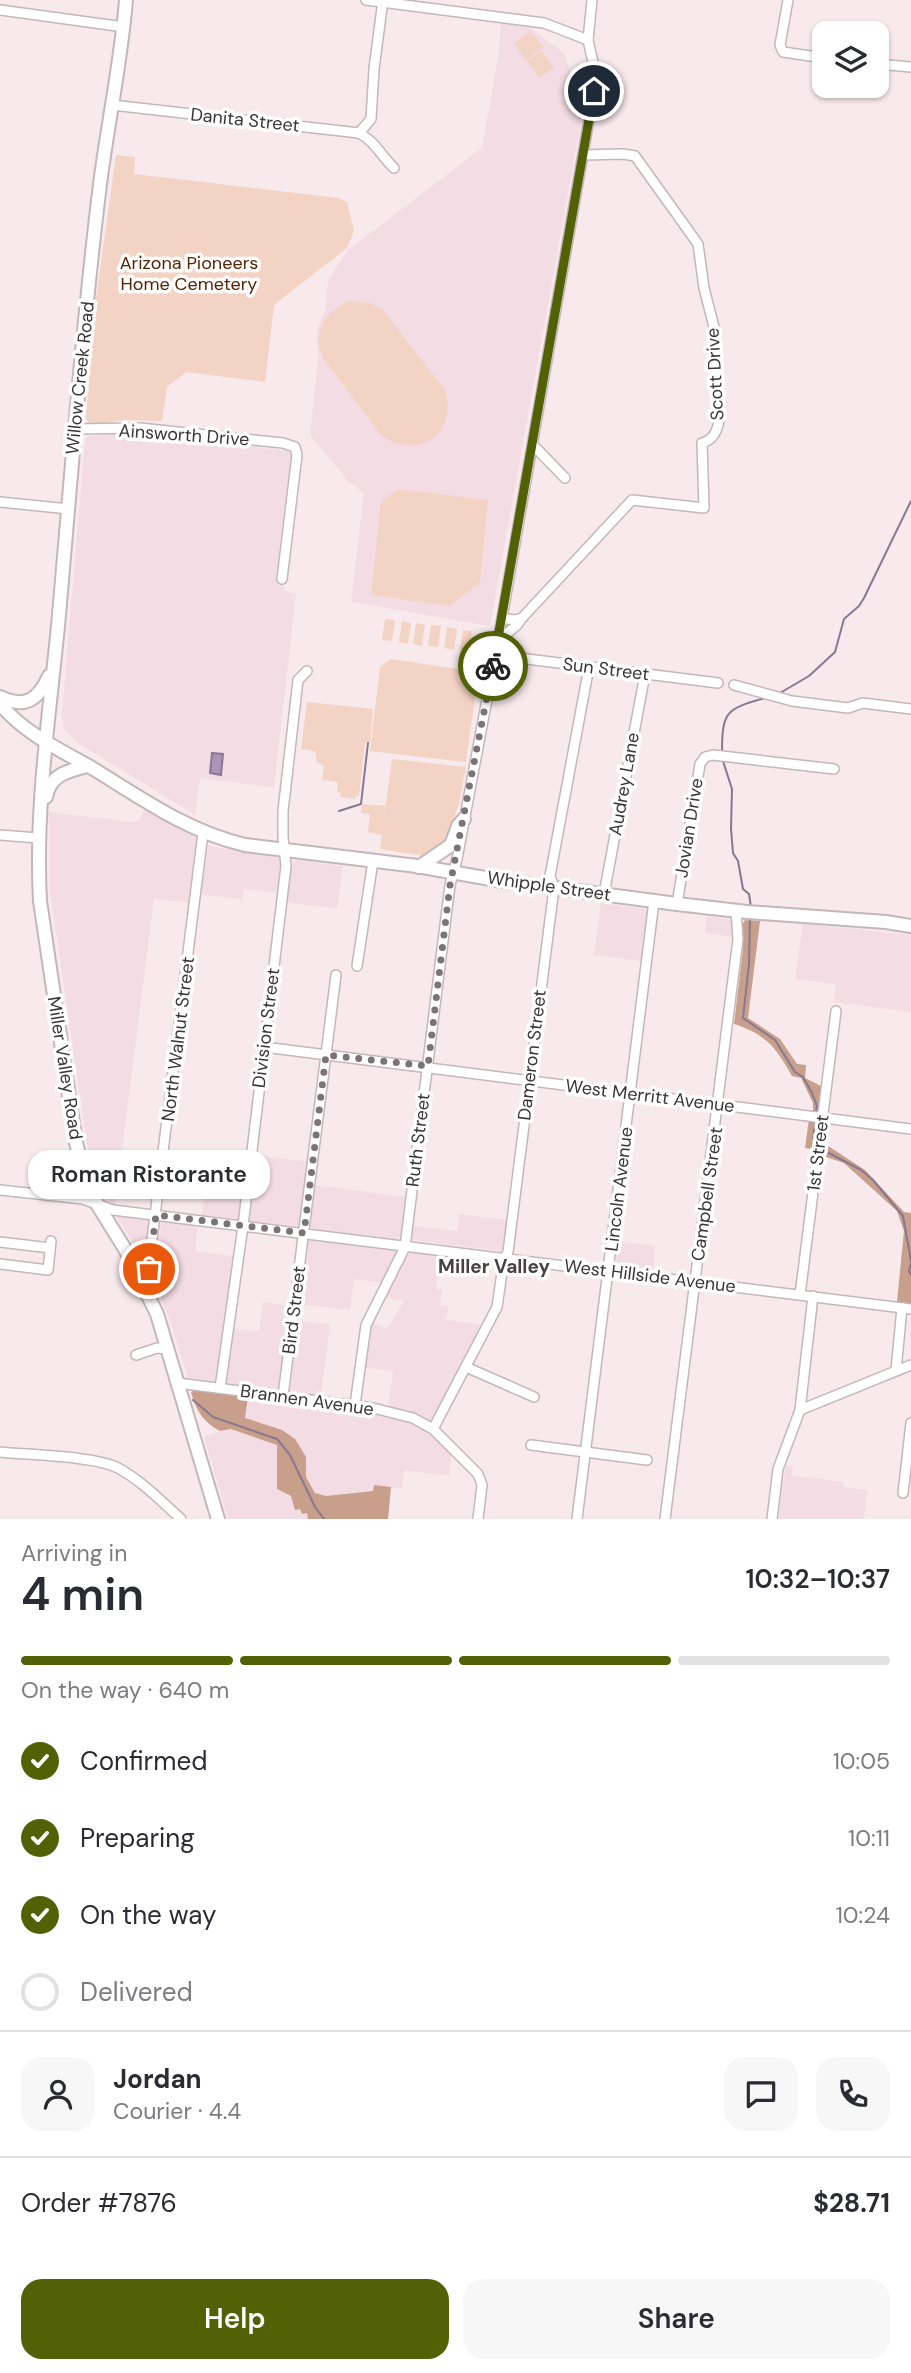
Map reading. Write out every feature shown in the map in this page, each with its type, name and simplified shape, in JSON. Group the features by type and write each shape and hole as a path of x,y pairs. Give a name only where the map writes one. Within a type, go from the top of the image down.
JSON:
{"main road":[{"name":"Willow Creek Road","path":"45,758 69,509 73,429 100,182 126,0"},
{"path":"0,697 13,702 29,701 43,691 53,666"},
{"name":"Whipple Street","path":"0,704 20,724 46,741 203,833 245,845 419,867 554,888 605,888 677,904 911,924"},
{"name":"Miller Valley Road","path":"45,758 38,838 40,901 76,1143 85,1177 97,1205 146,1287 157,1314 218,1519"},
{"path":"40,810 48,787 55,778 65,772 87,766"},
{"path":"419,867 451,845 458,826 464,819"}],"street":[{"path":"366,0 544,23 588,40"},
{"name":"Ruth Street","path":"355,1405 366,1325 405,1247 454,873 498,641 594,91 594,71 588,40 592,0"},
{"path":"788,0 780,45 783,52 812,56"},
{"path":"383,1 371,118 359,133 371,139 383,158 394,168"},
{"path":"0,10 124,27"},
{"path":"889,65 911,67"},
{"name":"Danita Street","path":"112,105 359,133"},
{"name":"Scott Drive","path":"498,641 517,625 632,500 704,508 702,443 717,432 719,421 713,321 704,288 698,244 635,156 583,155"},
{"name":"Ainsworth Drive","path":"73,429 140,428 283,443 295,447 282,579"},
{"path":"533,445 565,478"},
{"path":"0,502 69,509"},
{"path":"502,618 522,618"},
{"name":"Sun Street","path":"495,655 718,683"},
{"name":"Dameron Street","path":"433,1429 496,1307 508,1249 554,888 551,871 589,667"},
{"name":"Division Street","path":"220,1388 243,1226 286,866 283,838 286,780 299,680 307,671"},
{"name":"Audrey Lane","path":"605,888 645,674"},
{"path":"734,685 792,701 848,708 863,703 911,709"},
{"name":"Jovian Drive","path":"677,904 700,764 705,757 713,755 834,769"},
{"name":"North Walnut Street","path":"146,1287 203,833"},
{"path":"0,835 38,838"},
{"path":"357,966 373,861"},
{"name":"Lincoln Avenue","path":"578,1519 654,901"},
{"name":"Campbell Street","path":"665,1519 719,1105 738,939 736,910"},
{"name":"Bird Street","path":"283,1396 336,975"},
{"name":"1st Street","path":"800,1294 818,1116 836,1011"},
{"name":"West Merritt Avenue","path":"264,1046 911,1129"},
{"name":"West Hillside Avenue","path":"0,1190 83,1199 113,1210 907,1309"},
{"path":"0,1242 50,1245 48,1270 0,1264"},
{"path":"772,1519 778,1469 800,1410 813,1296"},
{"path":"896,1370 907,1309"},
{"path":"136,1355 157,1348 168,1349"},
{"path":"800,1410 911,1365"},
{"path":"466,1367 534,1397"},
{"name":"Brannen Avenue","path":"178,1383 355,1405 393,1412 433,1429"},
{"path":"903,1493 911,1423"},
{"path":"433,1429 478,1474 482,1485 478,1519"},
{"path":"531,1445 647,1460"},
{"path":"0,1452 116,1466 138,1481 181,1519"}],"shaded area":[{"path":"501,21 530,28 564,53 583,110 490,626 351,602 364,493 348,481 310,435 318,359 317,329 325,311 328,281 348,250 482,148 499,52"},
{"path":"142,433 288,451 291,455 276,575 287,592 296,594 274,788 200,778 195,815 78,743 64,729 62,712 85,441 88,436"},
{"path":"212,753 223,754 221,775 210,773"},
{"path":"145,809 197,839 199,843 193,903 154,899 115,1205 106,1198 93,1170 87,1144 49,885 49,812 131,822 139,821"},
{"path":"208,846 279,858 282,860 280,893 244,889 242,900 200,894"},
{"path":"297,860 343,866 337,909 286,902 291,864"},
{"path":"601,903 646,909 648,913 643,961 594,955"},
{"path":"707,916 732,920 734,937 705,933"},
{"path":"745,920 760,921 748,1018 780,1039 797,1064 806,1065 805,1078 823,1087 821,1112 813,1111 813,1103 801,1078 792,1076 769,1043 754,1032 734,1024 743,949 741,927"},
{"path":"803,924 911,935 911,1012 834,1002 836,984 795,979"},
{"path":"809,1119 820,1121 816,1150 805,1148"},
{"path":"825,1144 865,1170 904,1212 911,1213 911,1307 897,1302 904,1231 897,1211 844,1163 823,1156"},
{"path":"255,1155 309,1162 300,1226 248,1221"},
{"path":"314,1185 407,1197 402,1235 397,1239 313,1229 309,1225"},
{"path":"205,1186 245,1191 240,1219 202,1215"},
{"path":"459,1214 508,1220 502,1251 412,1240 413,1226 457,1231"},
{"path":"118,1215 149,1220 144,1259 117,1218"},
{"path":"165,1220 198,1224 195,1251 234,1256 218,1379 214,1382 188,1378 170,1320 153,1279 161,1224"},
{"path":"311,1238 397,1249 399,1252 384,1283 354,1279 350,1310 299,1304 307,1243"},
{"path":"617,1241 655,1246 653,1271 616,1266"},
{"path":"410,1251 440,1254 436,1289 442,1290 440,1305 449,1306 446,1320 484,1325 432,1422 388,1407 393,1371 365,1368 368,1339 373,1323 387,1329 404,1301 385,1298"},
{"path":"263,1302 291,1306 281,1387 274,1391 229,1386 225,1382 232,1328 259,1331"},
{"path":"297,1321 330,1324 321,1396 290,1391"},
{"path":"195,1390 248,1396 245,1418 282,1430 295,1439 306,1457 306,1477 315,1493 326,1496 373,1491 374,1485 391,1487 388,1519 308,1519 307,1513 302,1514 300,1509 295,1510 291,1496 277,1489 277,1445 231,1429 220,1431 214,1427 198,1410 191,1392"},
{"path":"248,1396 393,1415 431,1430 452,1450 449,1476 404,1470 402,1489 374,1485 373,1491 326,1496 315,1493 306,1477 306,1457 245,1419"},
{"path":"231,1429 278,1444 277,1489 291,1496 307,1513 308,1519 228,1519 204,1436"},
{"path":"786,1465 793,1467 792,1475 843,1482 843,1487 867,1490 864,1519 778,1519"}],"green space":[{"path":"531,31 544,48 526,60 514,43"},
{"path":"542,51 554,68 539,78 534,70 540,65 533,69 527,61"},
{"name":"Arizona Pioneers Home Cemetery","path":"116,155 135,157 134,174 338,198 347,202 354,231 347,248 274,305 265,382 186,372 167,387 162,421 124,420 90,424 86,419 95,306"},
{"path":"350,301 370,303 382,309 445,390 448,406 446,420 440,431 431,439 407,446 380,434 323,358 319,339 323,323 334,310"},
{"path":"398,489 488,500 480,582 450,606 371,595 381,502"},
{"path":"385,619 395,620 392,641 382,640"},
{"path":"402,621 411,623 408,644 399,642"},
{"path":"416,623 425,625 422,646 413,644"},
{"path":"431,625 441,626 438,647 428,646"},
{"path":"447,627 457,629 454,650 444,648"},
{"path":"463,630 472,631 469,652 460,651"},
{"path":"391,659 471,671 478,676 466,762 370,751 380,667"},
{"path":"307,702 373,709 370,743 365,743 359,796 355,799 340,797 341,793 337,792 338,782 322,780 324,766 317,762 315,751 301,749"},
{"path":"392,759 466,767 459,803 446,842 424,856 380,849 382,835 368,832 370,814 361,813 362,804 385,806 384,818"}],"waterway":[{"path":"780,693 809,676 835,652 844,619 864,598 911,501"},
{"path":"722,753 723,728 729,714 742,705 765,698"},
{"path":"339,811 361,804 368,743"},
{"path":"722,758 732,789 733,853 738,861 743,889 749,894 751,907"},
{"path":"750,919 749,964 743,1018 775,1040 812,1093 817,1106 816,1114"},
{"path":"816,1120 813,1138 816,1141"},
{"path":"825,1151 861,1170 873,1180 903,1216 911,1261"},
{"path":"911,1263 911,1275"},
{"path":"193,1400 213,1417 277,1439 290,1455 315,1507 324,1519"}],"way so far":[{"path":"149,1269 156,1215 304,1233 326,1055 428,1066 450,885 493,666"}],"place":[{"name":"Roman Ristorante","path":"149,1269"}],"district":[{"name":"Miller Valley","path":"494,1266"}],"route":[{"path":"493,666 594,91"}]}
